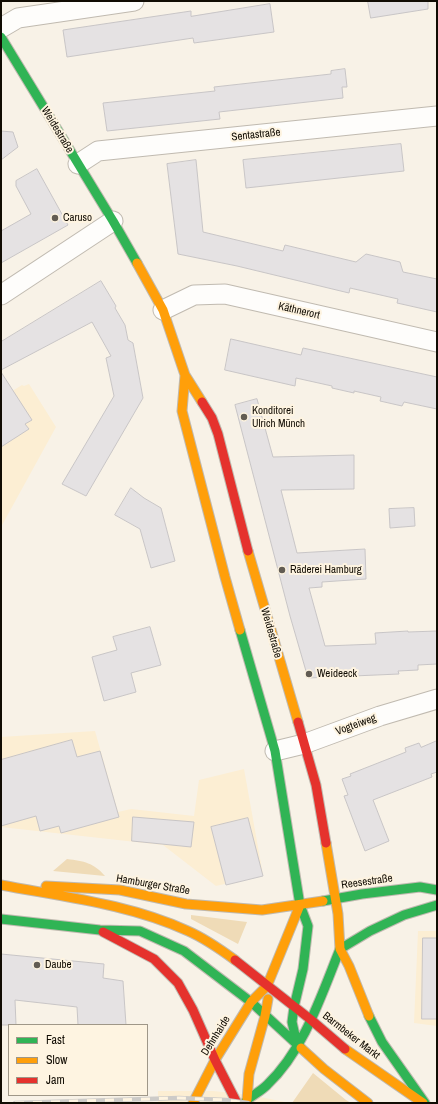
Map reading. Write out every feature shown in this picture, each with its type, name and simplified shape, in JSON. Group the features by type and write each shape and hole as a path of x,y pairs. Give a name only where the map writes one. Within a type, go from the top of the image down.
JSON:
{"main road":[{"name":"Weidestraße","path":"1,37 113,222 163,310 173,336 184,374 212,418 218,434 252,566 316,784 335,899"},
{"name":"Weidestraße","path":"184,374 182,411 226,577 275,751 300,906 308,926 303,969 292,1022 297,1044"},
{"name":"Hamburger Straße","path":"1,885 120,890 186,904 262,910 300,906"},
{"name":"Hamburger Straße","path":"1,885 128,909 188,932 216,947 241,964 267,986"},
{"name":"Reesestraße","path":"300,906 362,894 420,887 437,890"},
{"path":"335,899 338,914 340,949 349,966 365,1008 382,1042 424,1103"},
{"path":"246,1101 249,1074 265,1016 268,999 267,986 300,906"},
{"path":"246,1101 268,1084 284,1064 297,1044 310,1019 340,949 370,931 404,915 437,906"},
{"path":"1,919 100,930 140,931 184,951 251,1002 324,1069 368,1103"},
{"path":"100,930 154,959 178,983 196,1017 214,1060 237,1103"},
{"name":"Dehnhaide","path":"193,1103 214,1060 251,1002 267,986"},
{"name":"Barmbeker Markt","path":"267,986 310,1019 341,1046 424,1103"}],"street":[{"path":"1,28 18,18 134,1"},
{"name":"Sentastraße","path":"78,164 98,152 437,116"},
{"path":"1,295 113,222"},
{"name":"Käthnerort","path":"163,310 194,295 224,294 437,342"},
{"name":"Vogteiweg","path":"275,751 304,744 380,716 437,699"}],"shaded area":[{"path":"29,384 56,427 1,527 1,398 22,385 24,386"},
{"path":"95,731 118,812 131,809 194,816 199,780 244,769 263,875 216,886 163,845 1,827 1,737"},
{"path":"67,859 93,865 105,876 53,871"},
{"path":"191,915 247,922 238,944 191,919"},
{"path":"418,931 437,931 437,1026 414,1023"},
{"path":"313,1073 346,1100 351,1103 292,1103"},
{"path":"158,1091 213,1091 250,1095 290,1103 158,1103"}],"building":[{"path":"368,1 428,1 428,9 371,18"},
{"path":"270,4 274,32 194,43 193,38 67,57 63,30 191,11 191,16"},
{"path":"345,69 347,87 342,87 343,98 219,112 220,119 107,131 103,103 215,91 214,87 331,74 331,71"},
{"path":"1,131 13,132 18,147 1,160"},
{"path":"401,144 404,171 246,188 243,160"},
{"path":"196,160 203,232 283,251 285,245 356,262 366,254 400,262 403,272 437,279 437,312 397,303 398,299 350,288 349,293 237,266 178,254 167,164"},
{"path":"37,169 68,225 1,263 1,231 31,214 16,186 16,181"},
{"path":"101,281 125,325 128,340 133,343 143,398 86,496 62,484 114,396 106,358 111,356 92,322 1,370 1,342"},
{"path":"231,339 301,355 303,348 437,377 437,409 404,402 402,406 380,401 381,397 354,391 354,393 332,388 332,386 296,378 295,386 225,370"},
{"path":"1,372 32,420 25,424 29,429 1,447"},
{"path":"257,399 273,457 354,455 354,489 281,490 297,553 365,549 366,579 322,582 322,587 309,588 325,646 376,644 375,633 437,631 437,664 418,665 418,670 398,671 399,674 308,678 290,616 235,405"},
{"path":"131,488 161,508 175,561 151,568 140,529 115,515"},
{"path":"414,508 415,526 390,528 389,509"},
{"path":"150,627 161,665 131,673 136,692 104,701 92,657 117,650 113,637"},
{"path":"72,740 77,757 100,751 119,817 61,833 59,826 40,831 36,816 1,826 1,760"},
{"path":"437,741 437,772 431,774 432,777 373,800 389,841 365,851 344,796 348,795 342,779 351,776 350,774 406,752 405,748 419,743 421,747"},
{"path":"133,817 194,822 191,847 132,841"},
{"path":"248,818 263,876 226,885 211,827"},
{"path":"423,938 437,938 437,1019 422,1019"},
{"path":"1,954 104,964 103,978 123,981 126,1024 78,1024 77,1007 15,1000 16,1024 1,1025"}],"railway":[{"path":"15,1103 179,1098 226,1100 248,1103"}],"traffic: fast":[{"path":"1,37 137,263"},
{"path":"240,630 275,751 300,905 308,926 303,969 292,1022 297,1044"},
{"path":"323,901 362,894 420,887 437,890"},
{"path":"340,949 370,931 404,915 437,905"},
{"path":"1,919 100,930 140,931 184,951 251,1002 301,1048"},
{"path":"245,1103 267,1085 291,1056 310,1022 340,949"},
{"path":"369,1016 382,1042 425,1103"}],"traffic: slow":[{"path":"137,263 163,310 185,375 202,402"},
{"path":"185,375 182,411 240,630"},
{"path":"248,551 298,722"},
{"path":"326,843 338,914 340,949 349,966 369,1016"},
{"path":"1,885 96,902 143,914 194,934 235,960"},
{"path":"46,886 120,890 186,904 262,910 323,901"},
{"path":"193,1103 215,1060 251,1002 267,986 300,905"},
{"path":"247,1100 249,1074 265,1016 268,999"},
{"path":"301,1048 324,1069 368,1103"},
{"path":"345,1049 423,1103"}],"traffic: jam":[{"path":"202,402 212,418 218,434 248,551"},
{"path":"298,722 316,785 326,843"},
{"path":"103,932 154,959 178,983 193,1010 215,1060 237,1103"},
{"path":"235,960 310,1019 345,1049"}],"place":[{"name":"Caruso","path":"55,218"},
{"name":"Konditorei Ulrich Münch","path":"244,417"},
{"name":"Räderei Hamburg","path":"282,570"},
{"name":"Weideeck","path":"309,674"},
{"name":"Daube","path":"37,965"}]}
